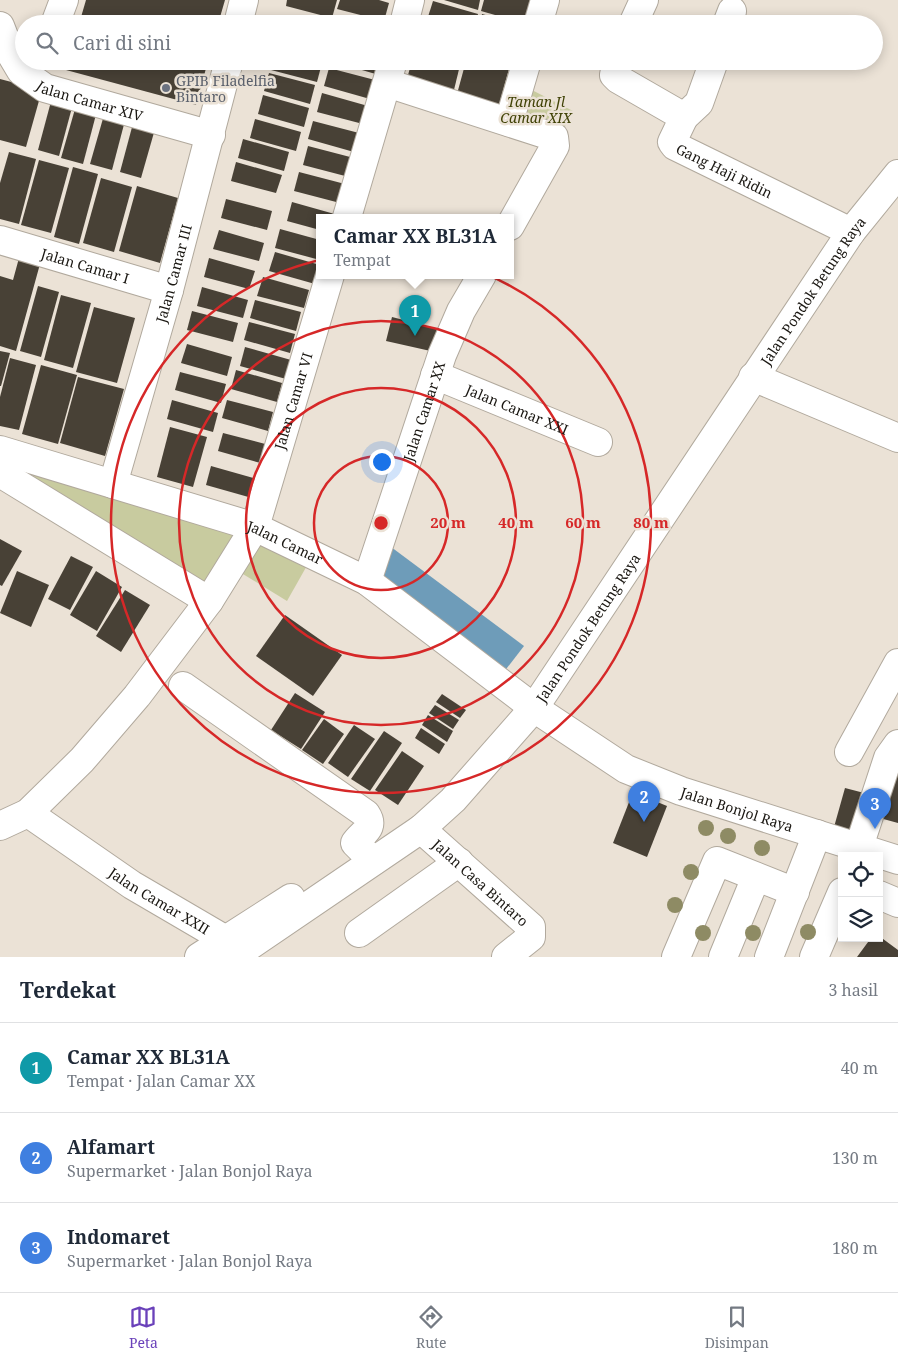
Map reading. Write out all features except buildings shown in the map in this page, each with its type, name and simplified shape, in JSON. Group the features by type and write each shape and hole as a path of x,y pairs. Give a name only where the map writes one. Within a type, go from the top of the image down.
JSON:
{"street":[{"path":"58,15 64,0"},
{"path":"240,15 244,0"},
{"path":"406,15 410,0"},
{"path":"541,15 545,0"},
{"path":"637,15 644,0"},
{"name":"Jalan Camar XIV","path":"0,26 15,60"},
{"name":"Jalan Camar III","path":"113,484 169,290 227,70"},
{"path":"509,122 524,70"},
{"path":"616,70 618,79 684,117 699,103 711,70"},
{"name":"Jalan Camar XIV","path":"37,71 45,88 211,135"},
{"path":"348,214 390,72 509,122 550,135 556,140 555,146 514,219"},
{"name":"Gang Haji Ridin","path":"684,117 672,142 675,146 851,232"},
{"name":"Jalan Pondok Betung Raya","path":"230,949 373,861 421,829 453,800 534,708 851,232 898,174"},
{"name":"Jalan Camar I","path":"0,240 169,290"},
{"name":"Jalan Camar VI","path":"254,527 329,279"},
{"name":"Jalan Camar XX","path":"367,581 435,375 462,311 480,279"},
{"name":"Jalan Camar XXI","path":"435,375 598,442"},
{"path":"753,377 898,438"},
{"name":"Jalan Camar","path":"0,450 254,527 367,581 534,708"},
{"path":"0,474 209,600"},
{"path":"0,826 28,813 82,760 137,696 209,600 254,527"},
{"path":"849,752 898,663"},
{"path":"183,686 366,814 370,822 369,829 355,843 373,861"},
{"name":"Jalan Bonjol Raya","path":"534,708 607,757 656,782 817,834 857,851 898,860"},
{"path":"857,851 888,758 898,744"},
{"name":"Jalan Camar XXII","path":"28,813 132,885 230,949"},
{"name":"Jalan Casa Bintaro","path":"421,829 532,929 530,938 506,957"},
{"path":"769,957 817,834"},
{"path":"676,957 717,861 795,892"},
{"path":"359,933 459,862"},
{"path":"723,957 756,877"},
{"path":"814,957 840,897"},
{"path":"883,897 898,903"},
{"path":"199,957 230,949 291,898"}],"green space":[{"name":"Taman Jl Camar XIX","path":"526,87 573,111 561,134 516,119"},
{"path":"0,451 252,527 208,594 0,471"},
{"path":"255,527 313,555 287,601 233,568"}],"water":[{"path":"383,541 524,646 500,677 372,579"}],"place":[{"name":"GPIB Filadelfia Bintaro","path":"166,88"},
{"name":"Camar XX BL31A","path":"415,336"},
{"name":"Alfamart","path":"644,822"},
{"name":"Indomaret","path":"875,829"}]}
